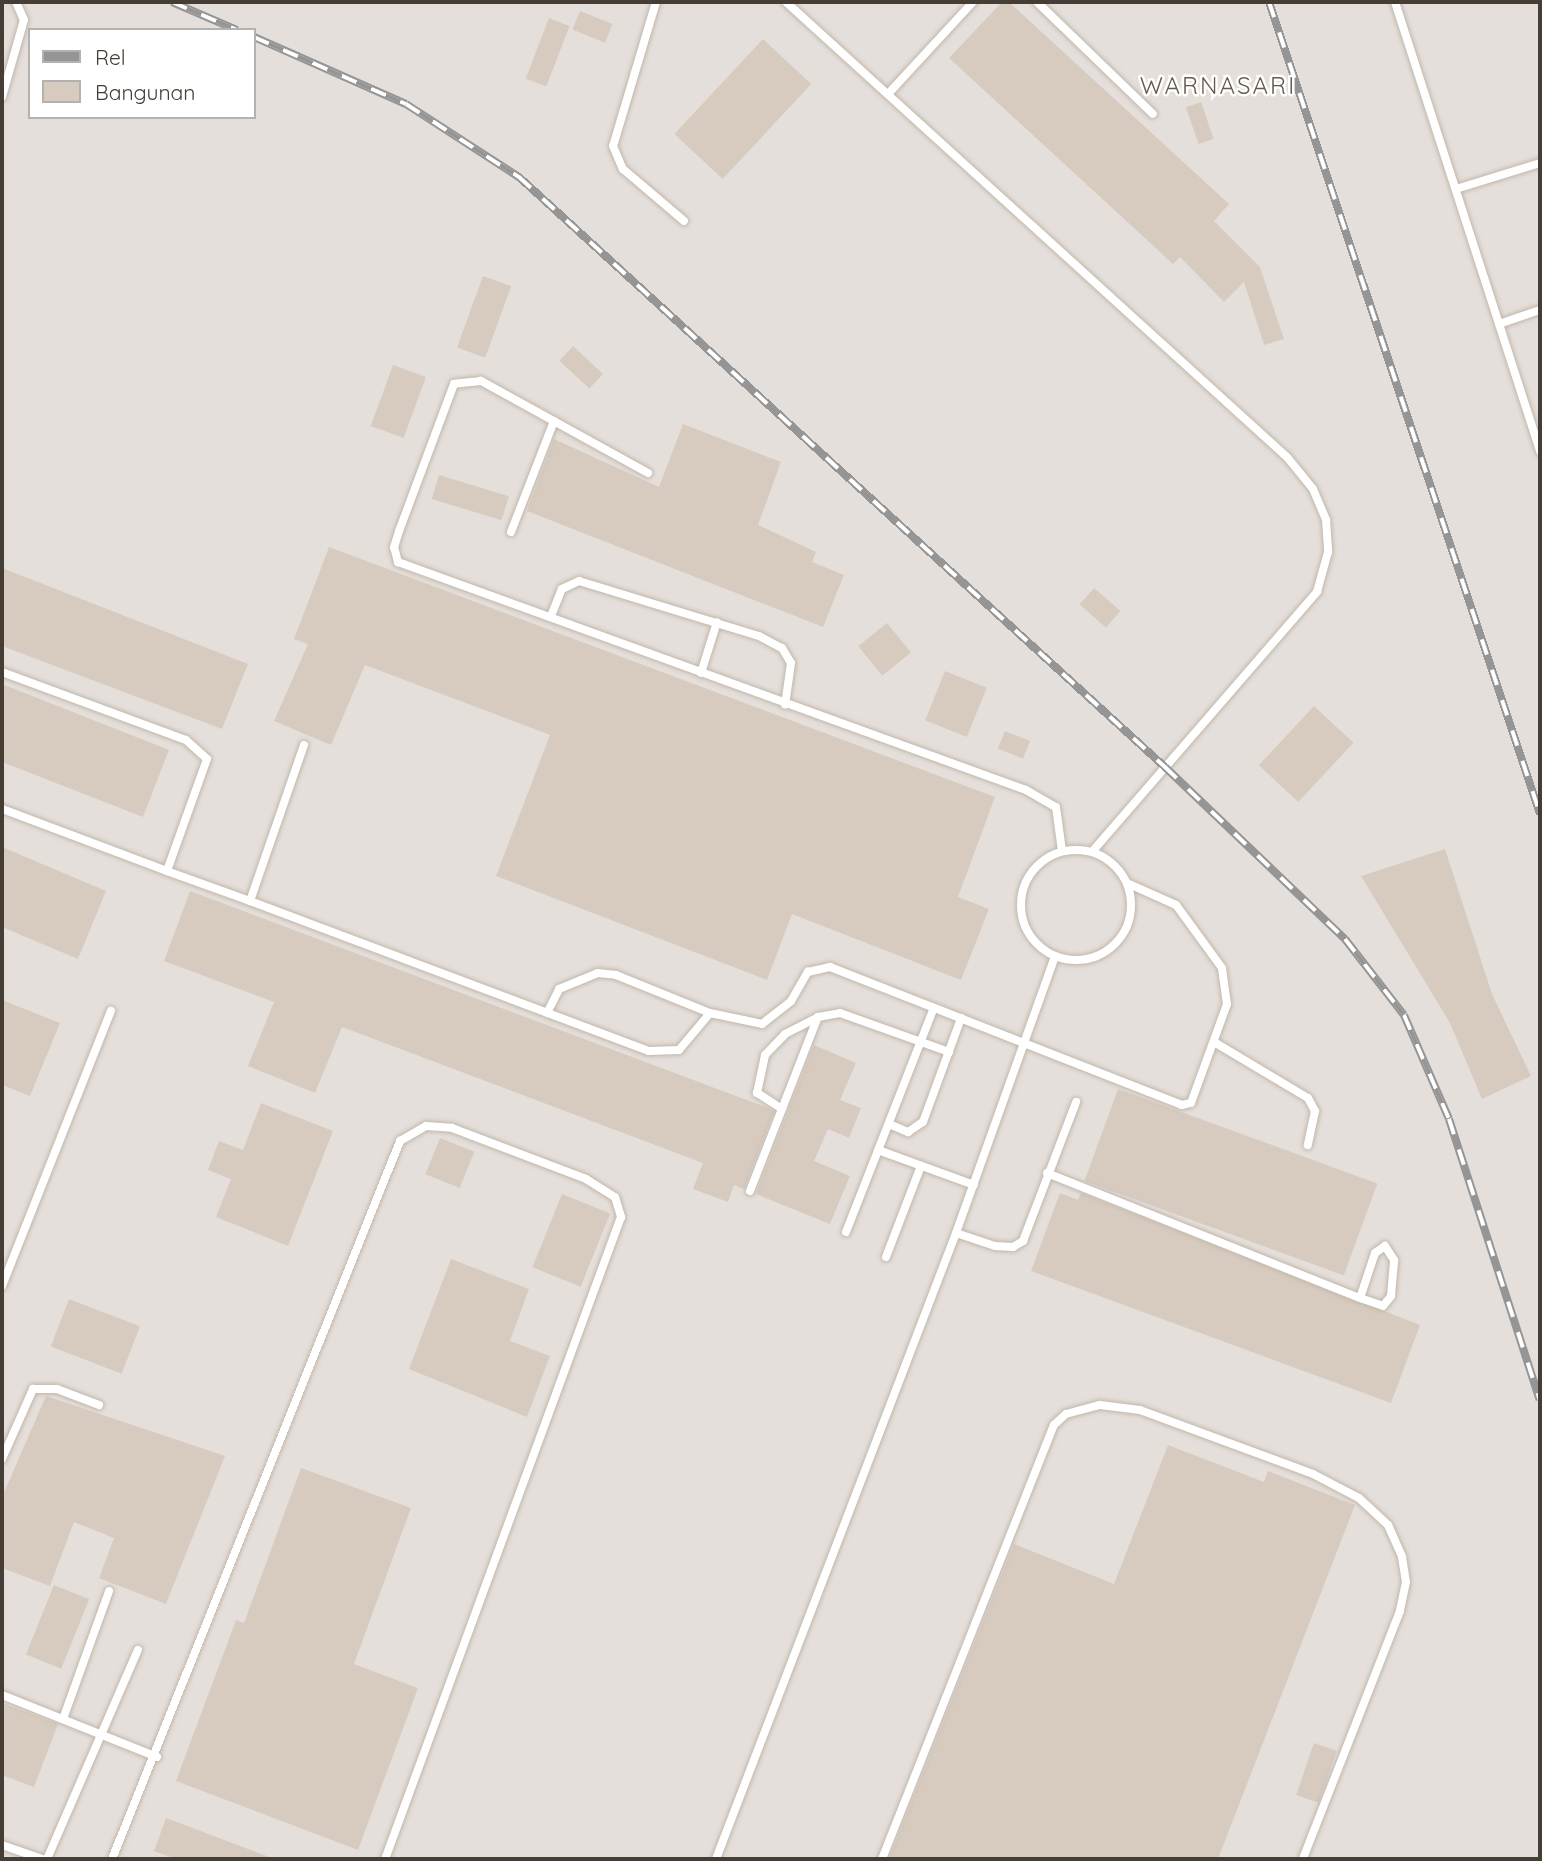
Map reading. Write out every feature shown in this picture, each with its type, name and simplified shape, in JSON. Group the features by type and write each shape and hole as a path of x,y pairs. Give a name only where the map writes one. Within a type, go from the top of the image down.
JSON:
{"lane":[{"path":"2,97 24,20 16,2"},
{"path":"656,2 613,146 623,169 684,221"},
{"path":"786,2 1287,457 1313,489 1326,520 1328,552 1317,592 1093,851"},
{"path":"888,94 973,2"},
{"path":"1037,2 1153,114"},
{"path":"1395,2 1540,452"},
{"path":"1456,188 1540,163"},
{"path":"1499,324 1540,310"},
{"path":"648,473 481,381 454,384 394,547 398,562 551,616 785,705 1026,790 1056,807 1062,851"},
{"path":"510,532 554,421"},
{"path":"551,616 562,589 579,581 717,622 782,648 791,663 785,705"},
{"path":"701,673 717,622"},
{"path":"2,672 201,749 207,759 167,871"},
{"path":"250,901 304,745"},
{"path":"2,809 547,1013 668,1053 697,1035 710,1013"},
{"path":"547,1013 559,989 598,973 710,1013 762,1024 778,1015 808,972 819,967 1027,1043 1182,1105 1195,1096 1227,1004 1217,959 1176,905 1129,884 1111,861 1093,851 1062,851 1033,869 1020,901 1029,934 1055,956 1091,958 1115,944 1130,921 1129,884"},
{"path":"716,1859 956,1233 1027,1043 1055,956"},
{"path":"846,1232 934,1008"},
{"path":"2,1286 111,1011"},
{"path":"782,1109 757,1093 765,1055 785,1034 818,1017 840,1013 949,1052"},
{"path":"750,1191 818,1017"},
{"path":"888,1124 908,1132 918,1129 961,1018"},
{"path":"1214,1042 1308,1098 1315,1111 1308,1145"},
{"path":"956,1233 1013,1247 1023,1241 1076,1102"},
{"path":"112,1859 157,1757 400,1140 426,1126 452,1128 586,1178 615,1198 621,1217 385,1859"},
{"path":"878,1150 974,1185"},
{"path":"886,1257 920,1166"},
{"path":"1047,1173 1360,1298 1388,1303 1394,1260 1385,1246 1375,1253 1360,1298"},
{"path":"2,1460 33,1389 57,1389 99,1405"},
{"path":"882,1859 1054,1425 1066,1414 1100,1405 1140,1410 1313,1474 1359,1498 1388,1525 1402,1557 1406,1582 1400,1611 1303,1859"},
{"path":"63,1719 109,1591"},
{"path":"47,1859 138,1650"},
{"path":"2,1695 157,1757"},
{"path":"2,1845 42,1859"}],"shaded area":[{"path":"2,2 1540,2 1540,1859 2,1859"}],"building":[{"path":"1002,2 1009,2 1229,204 1214,221 1260,267 1284,339 1264,345 1244,282 1224,302 1180,257 1173,264 949,58"},
{"path":"580,11 612,24 605,43 573,30"},
{"path":"549,18 570,26 546,87 526,79"},
{"path":"763,39 811,84 723,179 674,134"},
{"path":"1201,102 1214,139 1199,144 1186,107"},
{"path":"483,276 511,286 485,358 457,347"},
{"path":"573,346 603,374 589,389 559,361"},
{"path":"393,365 426,377 404,438 371,426"},
{"path":"683,424 781,462 758,525 816,552 812,562 844,575 823,627 527,511 554,439 659,487"},
{"path":"439,475 509,496 502,520 432,499"},
{"path":"329,547 995,797 958,897 989,909 961,980 792,914 767,980 496,876 550,735 365,665 331,745 274,721 308,644 294,639"},
{"path":"2,568 248,664 222,729 2,646"},
{"path":"1094,588 1120,611 1106,628 1080,605"},
{"path":"887,623 911,653 882,676 858,646"},
{"path":"945,671 987,688 967,737 925,720"},
{"path":"2,684 169,750 143,817 2,762"},
{"path":"1314,706 1353,743 1298,802 1259,765"},
{"path":"1005,731 1030,741 1023,759 998,749"},
{"path":"2,847 106,891 78,959 2,927"},
{"path":"1445,849 1492,994 1531,1076 1482,1099 1450,1023 1361,876"},
{"path":"190,891 768,1108 774,1112 744,1189 734,1185 728,1202 693,1189 703,1163 342,1027 315,1093 248,1066 274,1002 164,961"},
{"path":"2,1000 60,1023 30,1096 2,1085"},
{"path":"814,1045 856,1063 840,1100 861,1108 849,1138 828,1129 814,1161 850,1176 830,1224 756,1194"},
{"path":"1118,1089 1377,1183 1344,1275 1084,1181"},
{"path":"261,1103 333,1131 288,1246 216,1217 231,1179 208,1170 219,1141 243,1150"},
{"path":"440,1138 474,1152 460,1188 425,1174"},
{"path":"1060,1193 1078,1200 1081,1193 1420,1325 1391,1403 1031,1271"},
{"path":"562,1194 610,1213 581,1287 532,1267"},
{"path":"451,1259 529,1289 510,1341 550,1356 527,1417 409,1369"},
{"path":"69,1299 140,1326 122,1374 51,1347"},
{"path":"46,1396 225,1456 166,1604 99,1578 114,1538 74,1522 50,1586 2,1568 2,1497"},
{"path":"1168,1445 1264,1482 1268,1471 1355,1505 1218,1859 889,1859 1014,1544 1114,1584"},
{"path":"301,1468 411,1508 354,1664 418,1688 358,1850 176,1781 236,1620 244,1623"},
{"path":"54,1585 89,1599 61,1669 26,1655"},
{"path":"2,1703 58,1724 34,1787 2,1775"},
{"path":"1314,1743 1337,1751 1319,1803 1296,1795"},
{"path":"166,1818 272,1858 176,1859 154,1851"}],"railway":[{"path":"172,2 232,28"},
{"path":"1269,2 1540,814"},
{"path":"256,38 406,104 519,177 1165,767 1345,939 1404,1015 1449,1119 1540,1400"}],"district":[{"name":"WARNASARI","path":"1218,86"}]}
